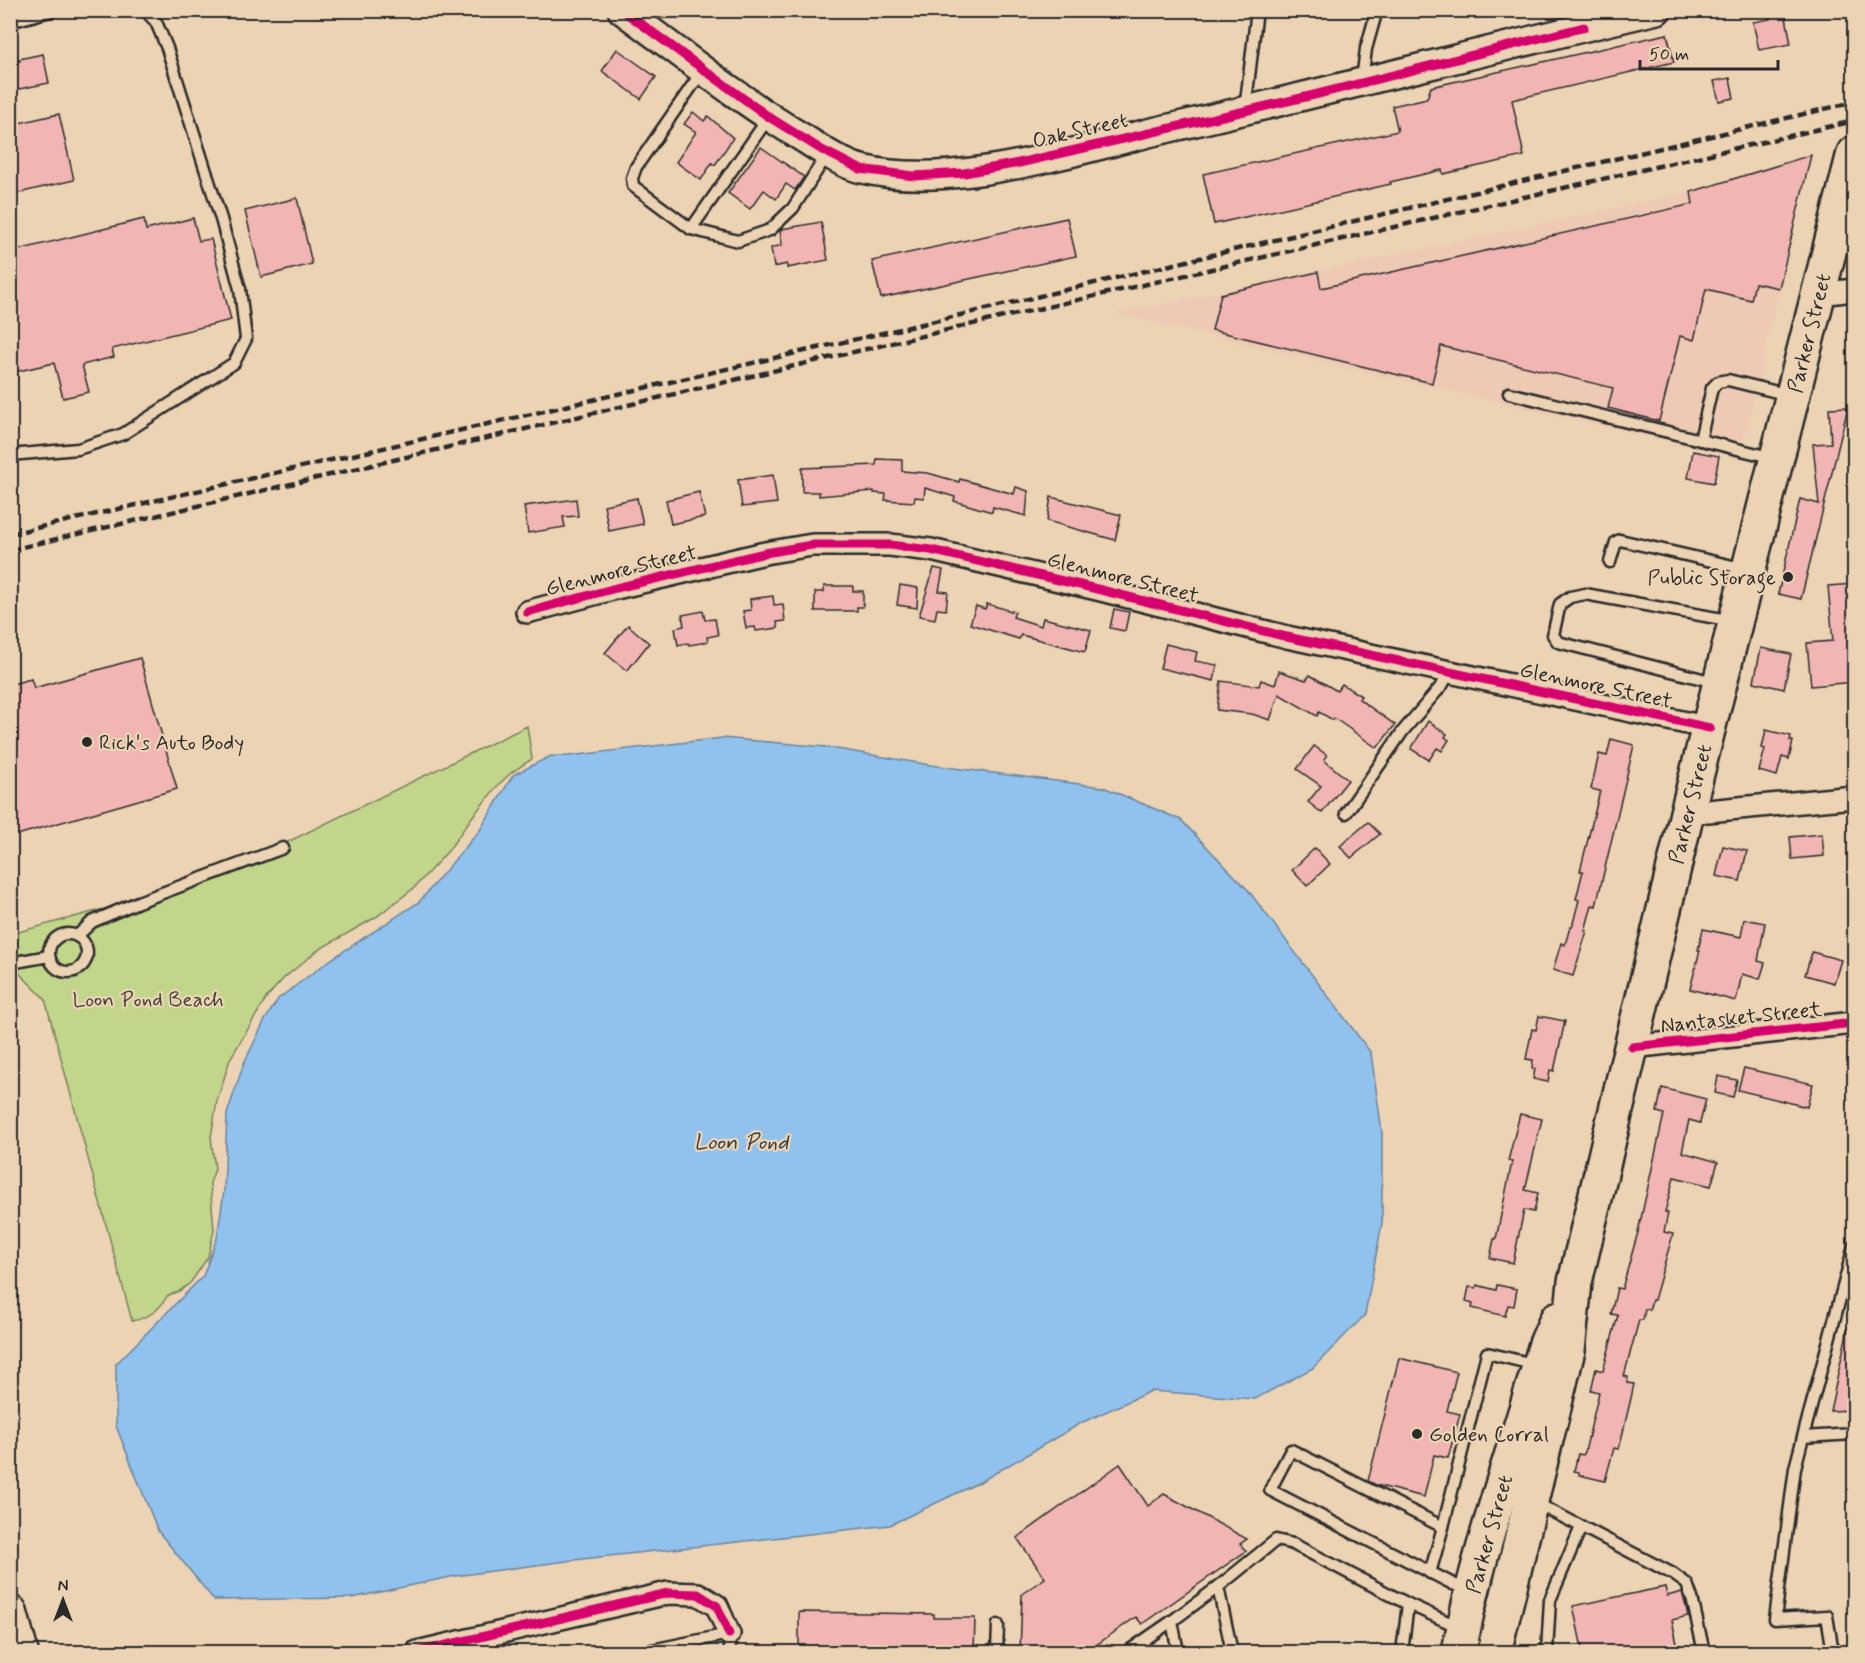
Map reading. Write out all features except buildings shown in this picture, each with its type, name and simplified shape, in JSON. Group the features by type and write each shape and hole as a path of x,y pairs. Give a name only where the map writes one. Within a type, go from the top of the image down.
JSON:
{"main road":[{"name":"Parker Street","path":"1494,1653 1568,1350 1575,1282 1687,813 1854,153"},
{"name":"Parker Street","path":"1460,1647 1472,1591 1540,1366 1554,1325 1575,1282"},
{"path":"10,1612 21,1653"}],"street":[{"name":"Oak Street","path":"622,10 769,117 828,153 860,169 914,176 964,174 1019,163 1362,83 1582,19 1657,10"},
{"path":"1819,294 1854,290"},
{"name":"Glenmore Street","path":"527,612 616,588 765,553 812,545 890,545 931,550 1287,637 1710,728"},
{"path":"1687,813 1854,797"},
{"name":"Nantasket Street","path":"1632,1047 1854,1023"},
{"path":"417,1653 475,1646 668,1593 699,1594 717,1606 729,1643"}],"lane":[{"path":"10,22 54,10"},
{"path":"10,455 78,449 123,434 234,363 246,339 240,289 217,207 168,48 156,22 145,10"},
{"path":"1245,111 1257,10"},
{"path":"1362,83 1366,49 1377,10"},
{"path":"703,69 636,167 632,178 633,186 690,229 738,241 770,230 793,208 828,153"},
{"path":"690,229 769,117"},
{"path":"1700,440 1712,388 1718,382 1728,380 1793,396"},
{"path":"1509,393 1777,459"},
{"path":"1610,562 1614,545 1620,540 1749,570"},
{"path":"1721,684 1558,642 1553,635 1560,604 1570,597 1585,594 1737,622"},
{"path":"1346,813 1403,731 1443,684 1449,672"},
{"path":"76,936 92,922 138,902 283,848"},
{"path":"64,934 76,936 85,945 87,952 84,964 75,972 62,972 52,965 49,947 64,934"},
{"path":"10,963 49,956"},
{"path":"1833,1653 1827,1616 1775,1619 1795,1468 1854,1246"},
{"path":"1430,1573 1487,1353 1540,1366"},
{"path":"1803,1437 1854,1434"},
{"path":"1443,1527 1292,1450 1270,1490 1430,1573 1472,1591"},
{"path":"1531,1501 1673,1574 1687,1584 1704,1653"},
{"path":"1547,1653 1551,1600 1581,1527"},
{"path":"1127,1653 1218,1587 1276,1539 1293,1544 1408,1604 1460,1647"},
{"path":"1218,1587 1232,1653"},
{"path":"1402,1653 1408,1604"},
{"path":"1172,1621 1178,1653"},
{"path":"997,1653 998,1625"},
{"path":"642,1653 729,1643"}],"shaded area":[{"path":"1811,155 1740,458 1116,314 1691,192"}],"green space":[{"name":"Loon Pond Beach","path":"527,726 532,759 499,784 448,851 414,888 376,917 318,950 284,978 267,997 230,1059 217,1101 211,1137 215,1169 210,1183 214,1230 208,1257 191,1282 181,1290 167,1296 153,1313 132,1321 45,999 19,973 11,975 11,934 207,881"}],"water":[{"name":"Loon Pond","path":"722,738 826,747 930,765 1103,787 1181,820 1248,890 1371,1053 1382,1132 1382,1223 1365,1315 1313,1368 1255,1399 1151,1391 1081,1423 980,1482 890,1525 582,1559 455,1576 352,1598 214,1600 158,1531 116,1426 116,1364 203,1276 217,1238 224,1191 227,1114 244,1063 265,1020 278,999 330,960 419,902 480,830 513,775 551,756 569,756"}],"railway":[{"path":"10,534 948,318 1854,102"},
{"path":"10,550 956,328 1854,121"}],"cycle path":[{"path":"622,10 769,117 822,150 860,169 914,176 964,173 1019,163 1314,95 1584,27"},
{"path":"527,612 616,588 765,553 812,545 890,545 931,550 1287,637 1710,728"},
{"path":"1632,1047 1854,1023"},
{"path":"417,1652 668,1593 698,1594 717,1606 729,1634"}],"place":[{"name":"Public Storage","path":"1788,577"},
{"name":"Rick's Auto Body","path":"87,742"},
{"name":"Golden Corral","path":"1417,1434"}]}
